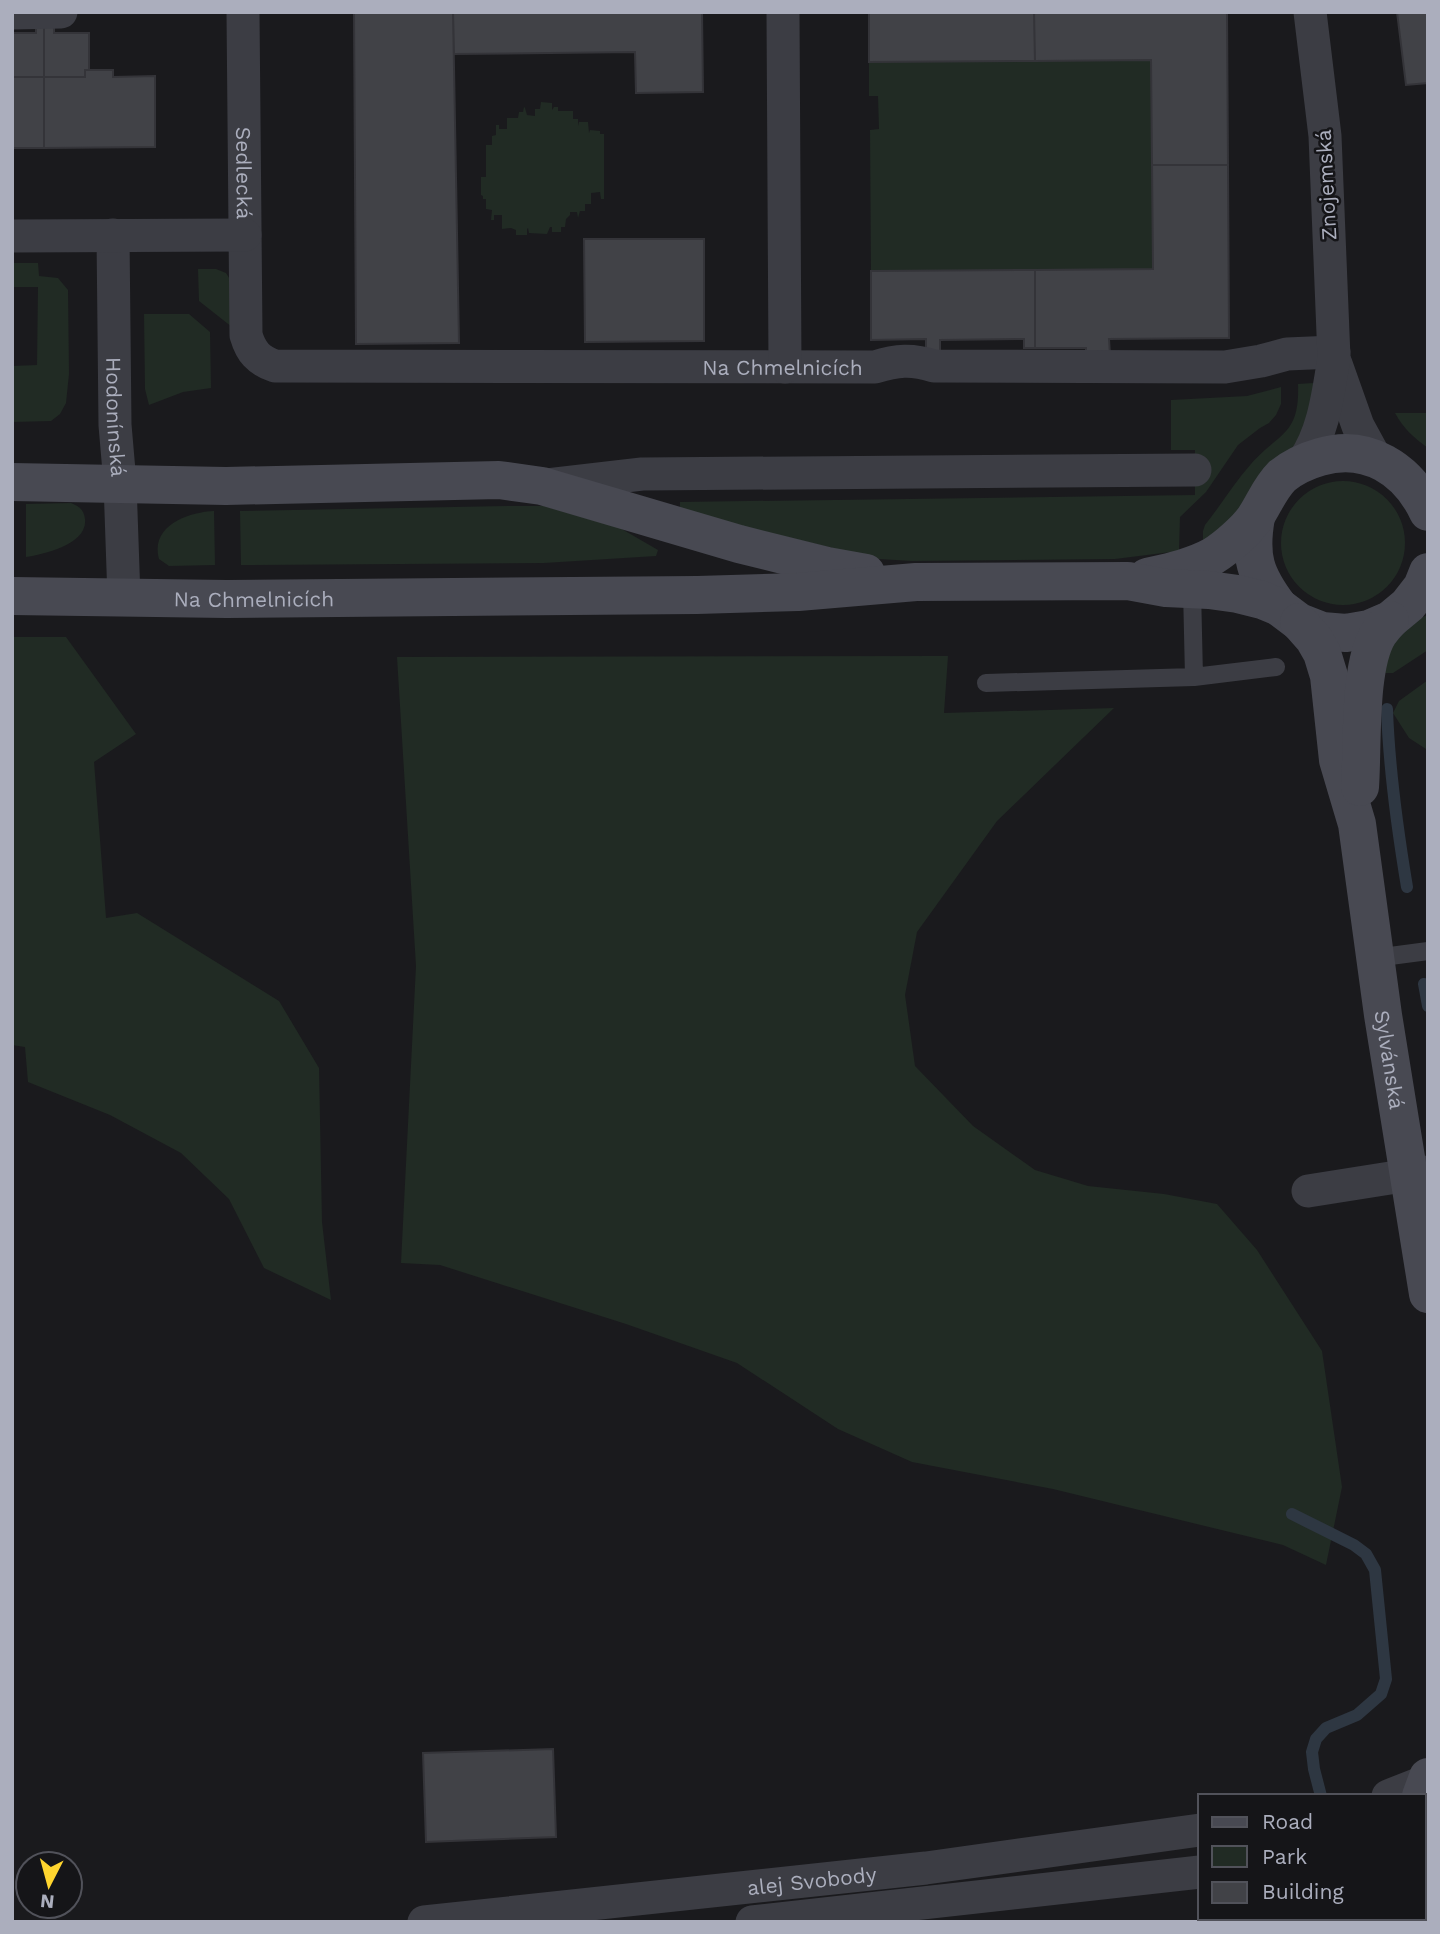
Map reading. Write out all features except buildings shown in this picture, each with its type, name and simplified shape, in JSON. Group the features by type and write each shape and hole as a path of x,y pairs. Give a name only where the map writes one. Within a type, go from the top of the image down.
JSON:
{"street":[{"path":"12,13 61,12"},
{"name":"Sedlecká","path":"243,12 246,334"},
{"path":"783,12 785,367"},
{"name":"Znojemská","path":"1303,462 1322,420 1334,355 1325,136 1310,12"},
{"name":"Hodonínská","path":"113,235 115,425 124,598"},
{"path":"12,236 244,235"},
{"name":"Na Chmelnicích","path":"246,334 255,355 275,366 876,367 893,361 919,361 934,366 1225,367 1287,354 1334,355"},
{"name":"Znojemská","path":"1334,355 1358,426 1376,459"},
{"name":"Na Chmelnicích","path":"1289,615 1265,588 1255,566 1252,541 1256,517 1266,495 1282,476 1303,462 1340,453 1358,454 1376,459 1408,480 1428,512"},
{"name":"Na Chmelnicích","path":"542,486 642,474 1195,470"},
{"name":"Na Chmelnicích","path":"12,482 226,486 499,480 542,486 739,544 827,566 916,582"},
{"name":"Na Chmelnicích","path":"1128,581 1184,568 1214,555 1256,517"},
{"path":"1409,608 1428,572"},
{"name":"Na Chmelnicích","path":"12,596 227,599 697,595 798,592 916,582 1128,581 1166,588 1238,594 1262,600 1322,631 1346,633 1369,629 1409,608"},
{"name":"Sylvánská","path":"1357,824 1363,712 1372,650 1378,634 1409,608"},
{"name":"Sylvánská","path":"1289,615 1314,639 1322,653 1329,676 1338,760 1357,824 1376,958 1418,1173 1428,1294"},
{"path":"1308,1191 1418,1173"},
{"path":"1395,1794 1425,1785"},
{"name":"alej Svobody","path":"424,1922 926,1868 1198,1830"},
{"name":"alej Svobody","path":"752,1922 1198,1872"}],"lane":[{"path":"1192,589 1194,677"},
{"path":"986,683 1194,677 1276,667"},
{"path":"1376,958 1428,951"}],"green space":[{"path":"1151,60 1153,269 871,271 870,130 879,129 878,96 869,96 869,62"},
{"path":"541,102 552,103 552,110 558,107 558,111 573,111 573,119 578,119 578,126 579,122 588,122 589,133 590,130 604,134 604,199 601,199 600,192 591,193 591,204 585,204 585,211 580,211 578,218 577,212 570,212 561,232 552,232 550,227 547,234 529,233 528,228 527,235 516,235 516,230 502,229 502,215 494,215 494,220 491,220 492,210 486,209 486,199 481,195 481,177 486,177 486,145 492,145 496,125 499,125 499,129 507,129 507,118 518,118 524,107 527,115 535,116 535,109 540,109"},
{"path":"12,263 38,263 39,276 58,278 68,290 69,374 66,403 60,414 51,421 12,422 12,366 37,365 38,287 12,287"},
{"path":"198,269 216,269 226,273 233,284 232,327 199,301"},
{"path":"144,314 189,314 210,332 211,388 183,392 149,405 145,389"},
{"path":"1313,383 1313,407 1298,443 1247,503 1203,546 1205,525 1245,471 1291,424 1298,401 1298,384"},
{"path":"1281,387 1281,404 1276,415 1238,445 1206,492 1180,517 1179,551 1115,559 879,559 680,512 680,502 1195,495 1195,450 1171,450 1171,400 1247,396"},
{"path":"1395,413 1428,413 1428,448 1409,432"},
{"path":"1343,481 1367,485 1387,499 1401,519 1405,543 1401,567 1387,587 1367,601 1343,605 1319,601 1299,587 1285,567 1281,543 1285,519 1299,499 1319,485"},
{"path":"71,503 81,509 85,519 80,535 63,546 26,557 26,504"},
{"path":"544,506 620,528 658,550 656,556 544,563 241,565 240,511"},
{"path":"214,511 215,565 169,566 159,559 160,538 173,523 193,514"},
{"path":"1428,615 1428,650 1393,673 1378,673 1391,645 1420,618"},
{"path":"12,637 66,637 136,734 94,762 106,918 137,913 279,1001 319,1068 322,1222 331,1300 264,1268 229,1199 181,1153 110,1115 28,1082 25,1047 12,1045"},
{"path":"948,656 944,713 1114,708 997,821 917,932 905,995 915,1066 973,1126 1035,1170 1088,1186 1164,1194 1217,1204 1257,1250 1322,1351 1342,1487 1326,1565 1283,1545 1053,1489 912,1462 838,1429 737,1363 626,1324 440,1265 401,1263 416,966 397,657"},
{"path":"1428,680 1426,749 1409,738 1393,713 1399,701"}],"waterway":[{"path":"1387,709 1394,798 1407,887"},
{"path":"1424,984 1428,1006"},
{"path":"1292,1514 1354,1545 1366,1554 1375,1570 1386,1679 1381,1694 1357,1715 1326,1728 1316,1739 1312,1752 1320,1794"}]}
